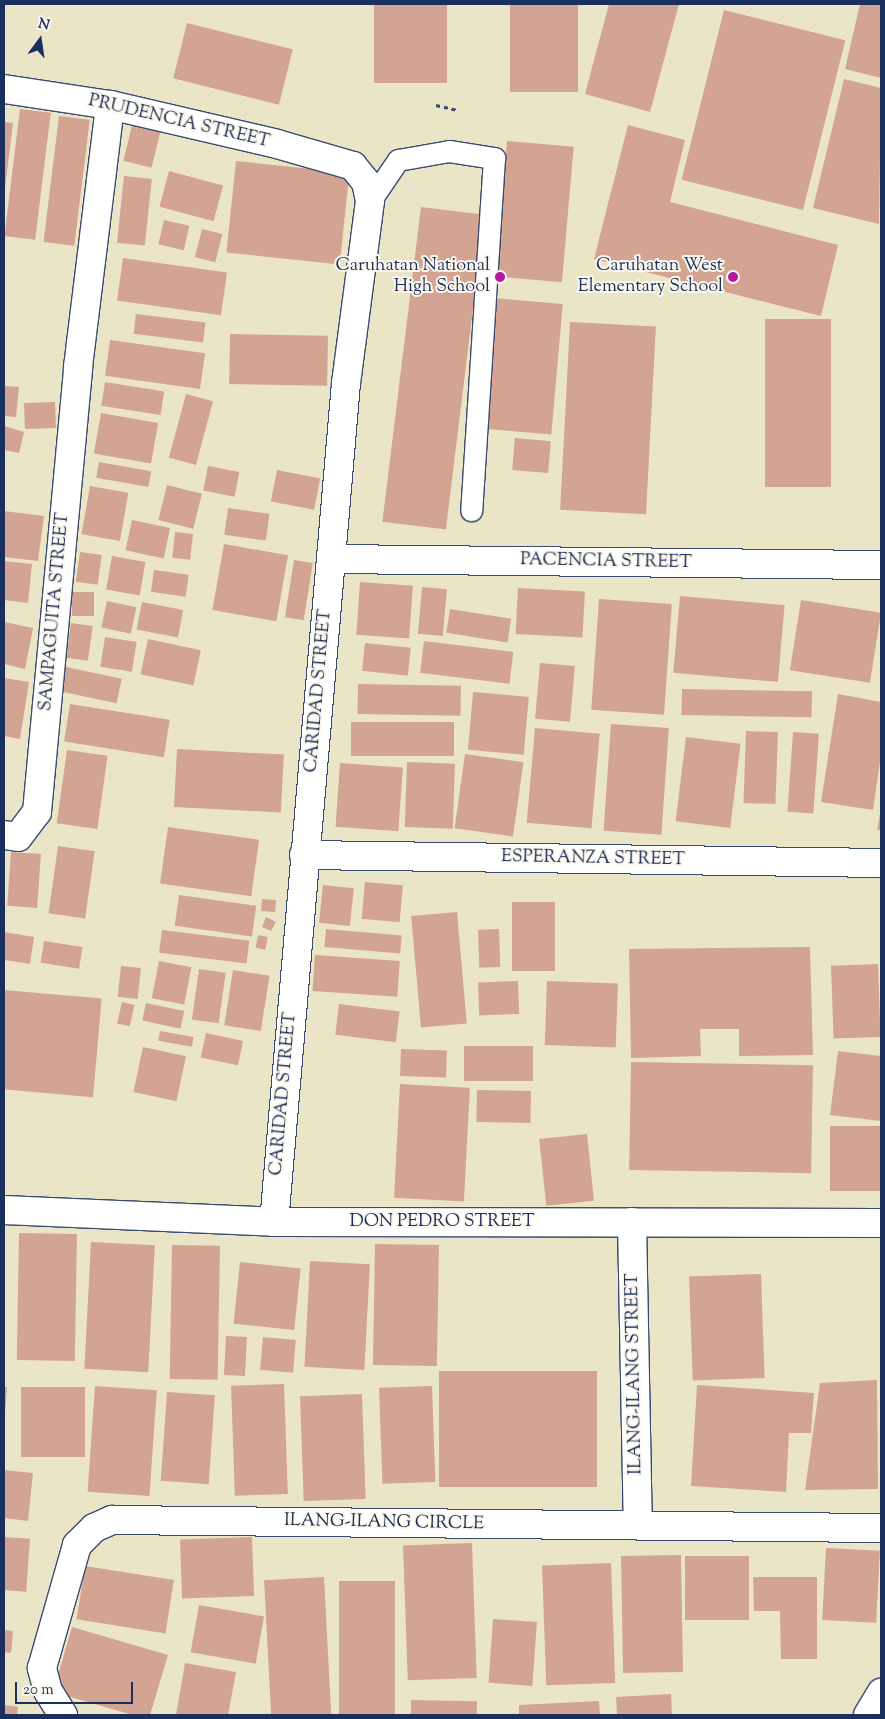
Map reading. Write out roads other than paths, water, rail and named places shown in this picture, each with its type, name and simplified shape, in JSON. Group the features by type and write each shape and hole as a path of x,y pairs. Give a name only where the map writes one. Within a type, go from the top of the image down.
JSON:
{"street":[{"name":"PRUDENCIA STREET","path":"4,89 110,105 277,144 353,166"},
{"name":"SAMPAGUITA STREET","path":"4,836 18,837 38,812 78,367 110,105"},
{"name":"CARIDAD STREET","path":"274,1222 346,383 370,201 366,182 353,166"},
{"name":"PACENCIA STREET","path":"332,559 881,565"},
{"name":"ESPERANZA STREET","path":"304,855 881,863"},
{"name":"DON PEDRO STREET","path":"4,1210 274,1222 881,1223"},
{"name":"ILANG-ILANG STREET","path":"632,1222 638,1525"},
{"name":"ILANG-ILANG CIRCLE","path":"63,1715 48,1691 42,1668 77,1545 94,1528 112,1520 881,1528"},
{"path":"868,1715 881,1693"}],"lane":[{"path":"370,201 398,160 450,151 494,158 471,510"}],"place":[{"name":"Caruhatan National High School","path":"500,277"},
{"name":"Caruhatan West Elementary School","path":"733,277"}]}
